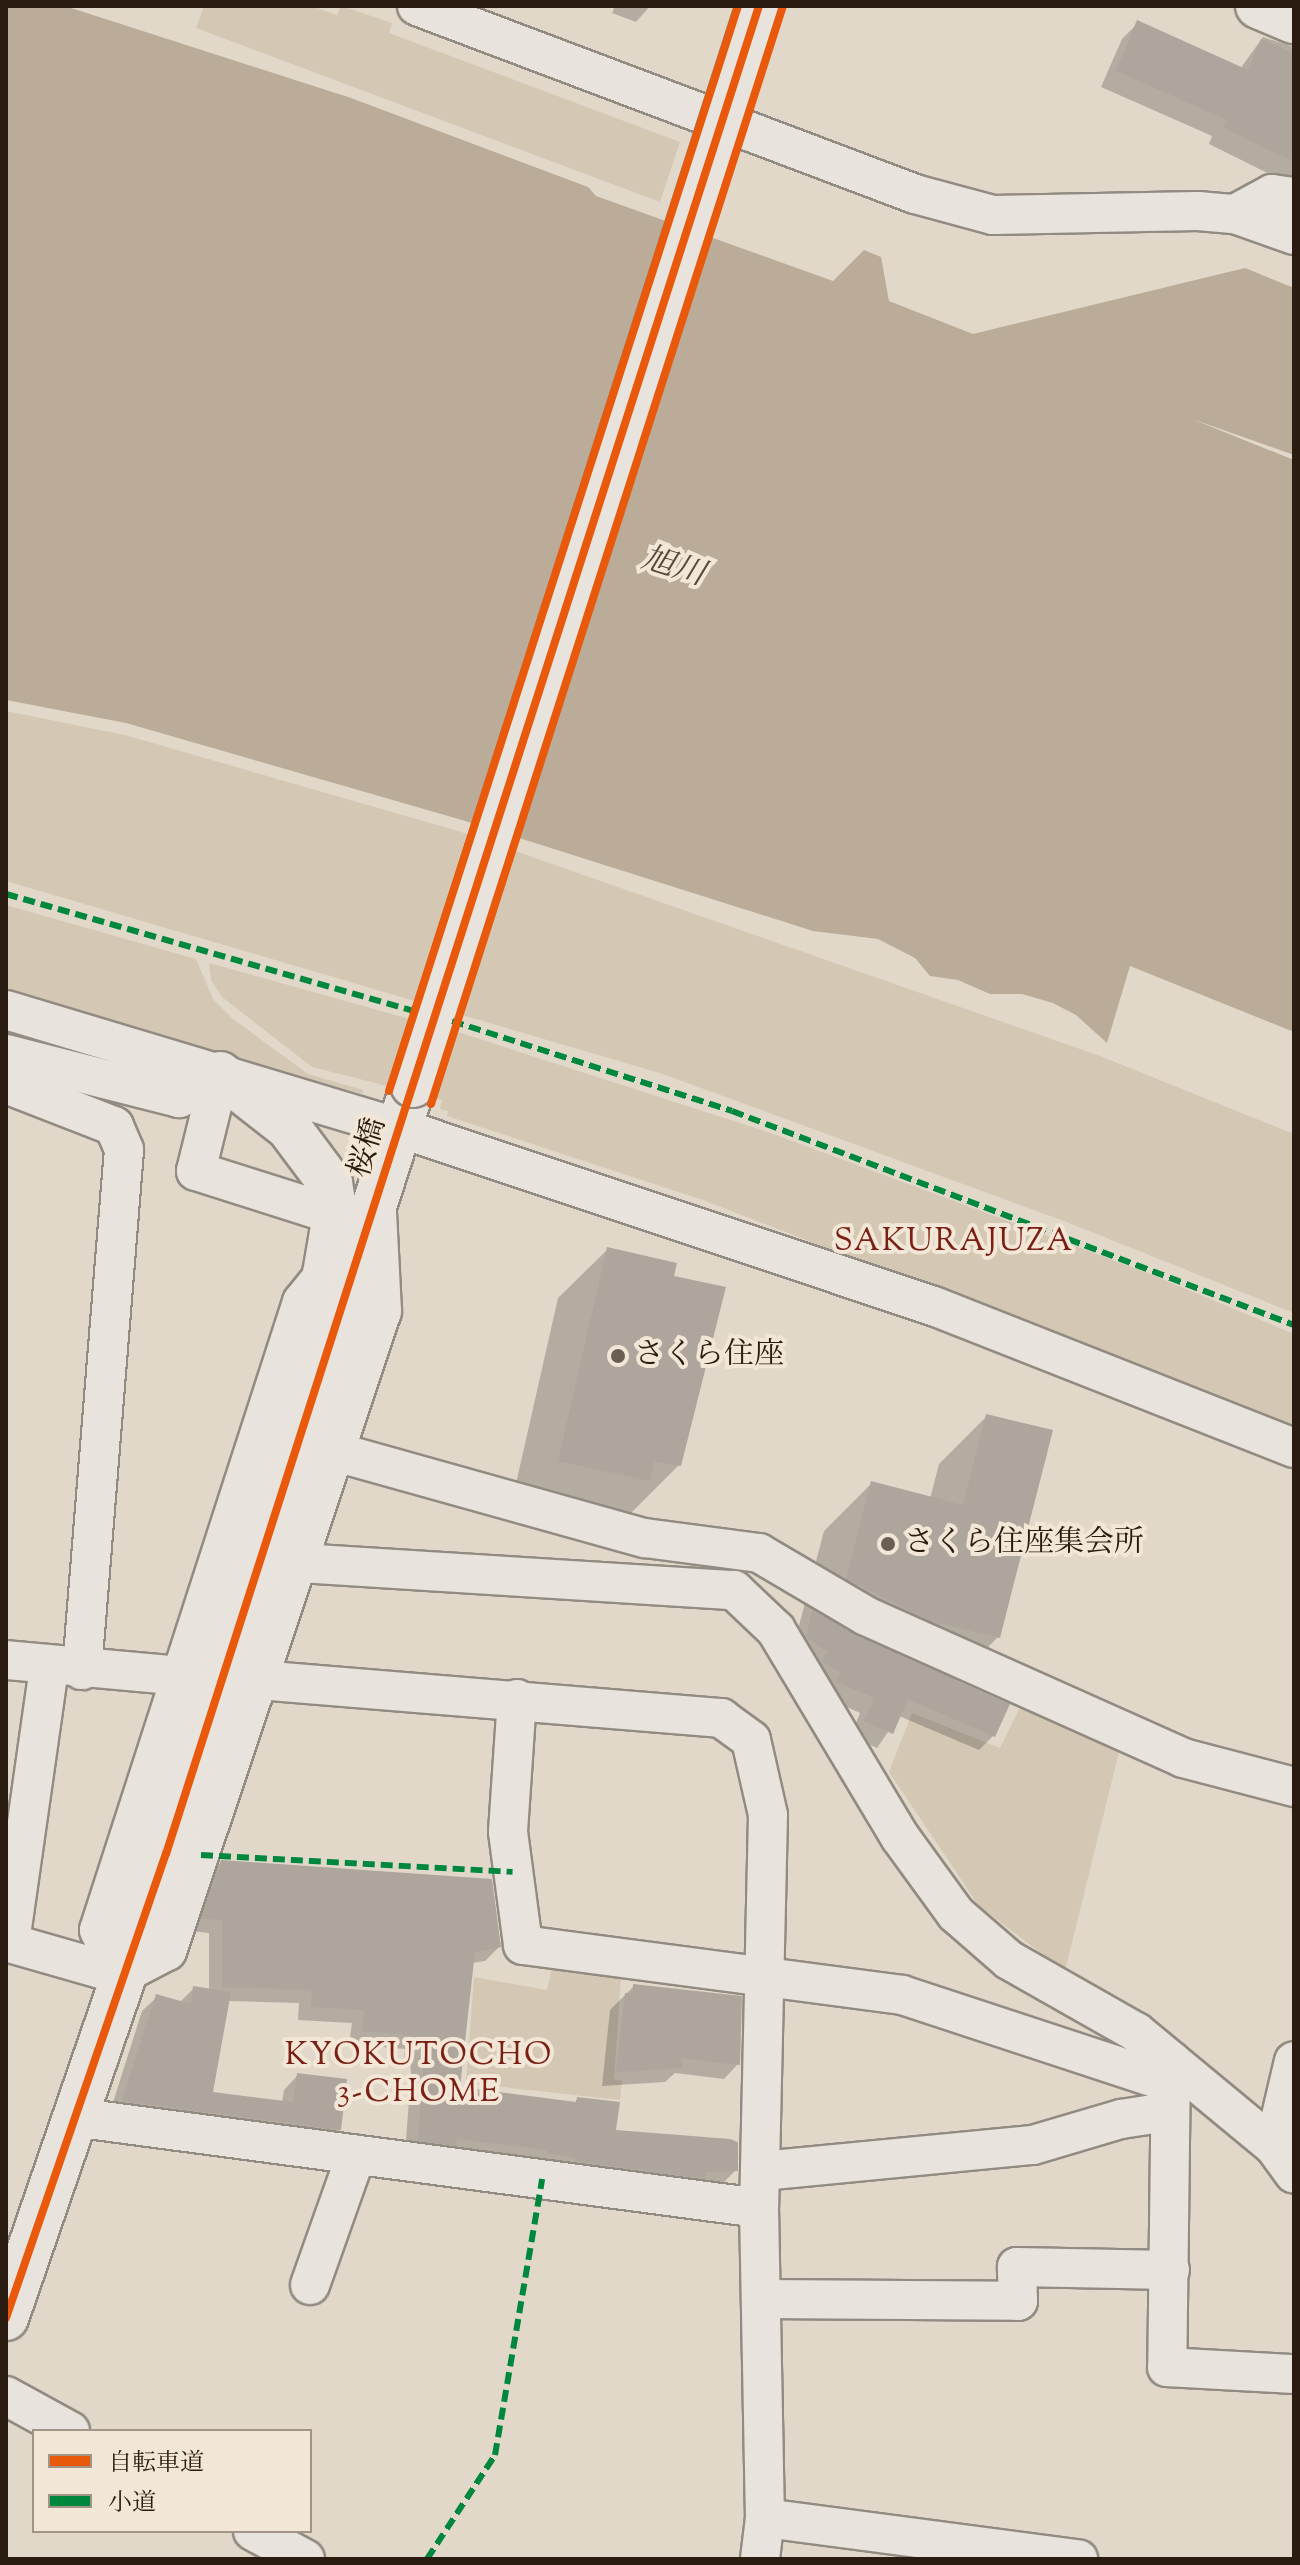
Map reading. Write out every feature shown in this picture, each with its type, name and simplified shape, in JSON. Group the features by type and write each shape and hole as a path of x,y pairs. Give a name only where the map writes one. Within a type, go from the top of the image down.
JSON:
{"street":[{"path":"417,6 915,194 993,215 1235,214 1294,235"},
{"name":"桜橋","path":"6,2318 121,1975 166,1854 336,1287 356,1210 400,1128 759,6"},
{"path":"1258,6 1294,21"},
{"path":"1235,214 1272,194 1294,197"},
{"path":"6,1010 400,1128 936,1307 1294,1448"},
{"path":"6,1054 179,1098 220,1074"},
{"path":"6,1084 114,1126 124,1150 66,1669 8,1942 121,1975 167,1951 382,1311 356,1210 330,1183 308,1150 220,1074"},
{"path":"220,1074 196,1171 356,1210"},
{"path":"121,1975 99,1930 302,1302 336,1287"},
{"path":"336,1452 645,1538 759,1553 866,1616 1183,1758 1294,1787"},
{"path":"299,1563 734,1590 776,1630 900,1837 956,1914 1009,1960 1136,2032 1169,2085 1167,2367 1294,2374"},
{"path":"6,1660 66,1669 183,1676"},
{"path":"259,1680 721,1718 751,1740 768,1815 760,2190 765,2518 760,2559"},
{"path":"517,1699 508,1832 523,1945 902,1995 1169,2085 1284,2160 1294,2061"},
{"path":"73,2117 356,2155 760,2190 1033,2145 1121,2119 1169,2085"},
{"path":"310,2285 356,2155"},
{"path":"761,2299 1018,2301 1017,2267 1170,2270"},
{"path":"6,2396 66,2429"},
{"path":"765,2518 1078,2559"},
{"path":"257,2533 305,2559"}],"shaded area":[{"path":"204,6 311,6 337,15 341,6 392,23 389,33 680,142 660,202 196,28"},
{"path":"6,711 125,735 458,831 1100,1056 1294,1134 1294,1313 1064,1221 663,1074 6,881"},
{"path":"6,905 196,959 213,999 233,1019 308,1074 363,1090 363,1094 6,995"},
{"path":"209,963 464,1034 768,1132 1145,1272 1294,1334 1294,1429 703,1200 447,1116 448,1111 440,1109 442,1100 312,1067 222,997 211,980"},
{"path":"1024,1699 1110,1738 1119,1752 1065,1971 979,1906 889,1772 912,1713 1000,1748"},
{"path":"554,1957 622,1965 614,2079 622,2081 620,2100 466,2083 474,1977 547,1990"}],"water":[{"name":"旭川","path":"6,6 65,6 351,98 588,187 596,196 833,281 864,250 881,257 889,301 973,334 1245,268 1294,288 1294,455 1192,419 1294,460 1294,1032 1130,966 1107,1043 1076,1015 1053,1003 1022,994 990,994 958,980 930,976 915,958 878,939 813,931 462,820 126,723 6,700"}],"building":[{"path":"1137,20 1248,70 1261,39 1294,53 1294,162 1223,127 1227,120 1116,71"},
{"name":"さくら住座","path":"607,1247 677,1263 674,1276 726,1287 681,1466 654,1461 650,1481 558,1461"},
{"path":"986,1414 1053,1430 1000,1638 930,1621 846,1579 871,1481 963,1505"},
{"path":"812,1610 857,1636 1010,1704 995,1737 908,1699 893,1734 864,1721 874,1698 837,1682 840,1672 822,1662 827,1651 806,1637"},
{"path":"221,1860 492,1879 501,1947 475,1952 460,2087 576,2102 577,2097 620,2102 616,2130 730,2139 738,2142 738,2171 706,2172 705,2179 575,2161 575,2157 547,2154 547,2150 457,2139 456,2146 418,2141 424,2057 423,2048 416,2047 418,2036 362,2031 364,2010 311,2007 312,1990 222,1987 222,1920 201,1918"},
{"path":"633,1984 742,1996 740,2065 681,2058 682,2068 616,2072 625,1993 633,1993"},
{"path":"193,1986 231,1992 213,2092 293,2102 297,2073 347,2079 341,2130 122,2101 156,1994 191,2004"}],"marked path":[{"path":"6,894 421,1013"},
{"path":"452,1021 732,1111 1294,1325"},
{"path":"201,1855 513,1872"},
{"path":"427,2559 495,2455 542,2179"}],"cycle path":[{"path":"389,1091 738,6"},
{"path":"6,2318 166,1854 759,6"},
{"path":"431,1104 783,6"}],"place":[{"name":"さくら住座","path":"618,1356"},
{"name":"さくら住座集会所","path":"888,1544"}],"district":[{"name":"SAKURAJUZA","path":"954,1242"},
{"name":"KYOKUTOCHO 3-CHOME","path":"419,2076"}]}
